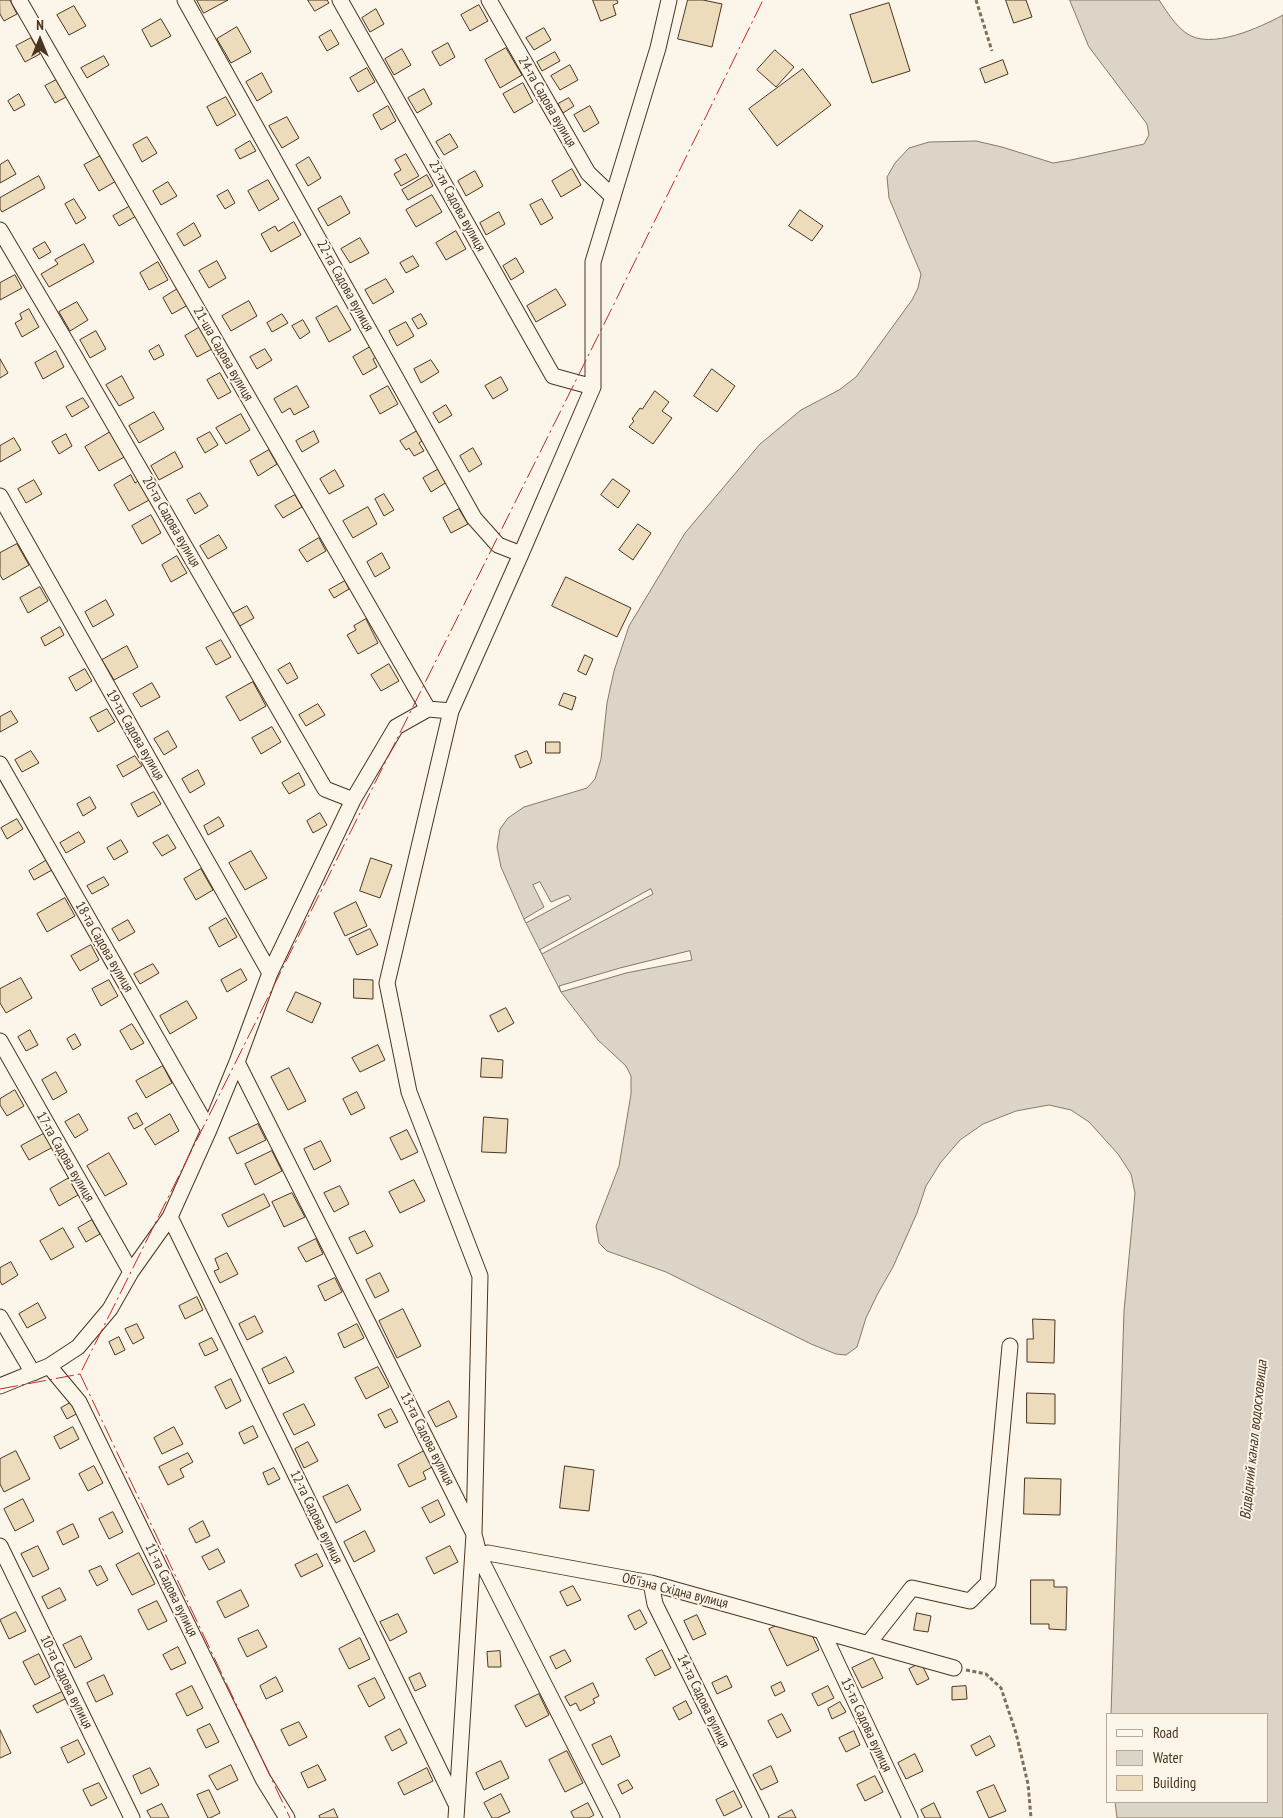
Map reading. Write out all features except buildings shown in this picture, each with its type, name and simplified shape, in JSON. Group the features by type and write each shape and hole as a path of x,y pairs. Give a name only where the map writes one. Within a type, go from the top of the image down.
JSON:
{"street":[{"name":"21-ша Садова вулиця","path":"19,0 428,709"},
{"name":"22-га Садова вулиця","path":"185,0 474,518 498,546 522,554"},
{"name":"23-тя Садова вулиця","path":"340,0 553,376 593,387"},
{"name":"24-та Садова вулиця","path":"489,0 588,173 613,197"},
{"path":"458,1814 474,1534 480,1276 409,1092 387,983 451,711 522,554 593,387 593,262 658,48 669,0"},
{"name":"20-та Садова вулиця","path":"0,230 72,350 325,789 353,800"},
{"name":"19-та Садова вулиця","path":"0,496 270,973"},
{"path":"0,1386 49,1366 78,1347 110,1309 131,1272 170,1217 238,1062 270,973 353,800 396,727 428,709 451,711"},
{"name":"18-та Садова вулиця","path":"0,764 209,1130"},
{"name":"17-та Садова вулиця","path":"0,1041 131,1272"},
{"name":"13-та Садова вулиця","path":"238,1062 474,1534 480,1558 612,1818"},
{"name":"12-та Садова вулиця","path":"170,1217 458,1814"},
{"path":"0,1317 33,1373"},
{"path":"868,1644 912,1588 970,1601 988,1583 1010,1346"},
{"name":"11-та Садова вулиця","path":"49,1366 79,1402 263,1779 287,1818"},
{"name":"10-та Садова вулиця","path":"0,1546 132,1818"},
{"name":"Обʼїзна Східна вулиця","path":"480,1558 488,1553 651,1583 954,1668"},
{"name":"14-та Садова вулиця","path":"651,1583 655,1604 761,1818"},
{"name":"15-та Садова вулиця","path":"822,1631 910,1818"}],"path":[{"path":"976,0 992,51"},
{"path":"954,1668 986,1674 1001,1688 1016,1733 1028,1784 1032,1818"}],"water":[{"name":"Відвідний канал водосховища","path":"1070,0 1159,0 1182,30 1196,38 1208,39 1221,38 1249,31 1283,15 1283,1818 1117,1818 1115,1803 1268,1803 1268,1713 1111,1713 1124,1311 1135,1193 1131,1174 1118,1154 1089,1122 1071,1110 1049,1105 1016,1111 983,1124 960,1140 941,1162 926,1186 917,1213 893,1267 866,1318 857,1347 846,1355 836,1354 811,1344 666,1272 607,1251 599,1243 596,1226 619,1166 631,1094 631,1076 626,1066 598,1040 561,992 524,919 501,867 497,847 500,829 508,818 524,807 587,788 595,779 601,759 607,703 614,671 629,626 685,533 760,444 801,410 839,390 856,377 912,300 918,288 921,274 889,198 887,177 895,163 909,148 929,142 976,141 1053,163 1144,144 1149,135 1147,124 1089,47"}],"pier":[{"path":"540,882 551,902 568,895 571,899 526,923 524,919 544,907 533,885"},
{"path":"651,889 653,894 542,954 540,950"},
{"path":"690,951 692,960 626,973 561,992 559,986 620,968"}],"power":[{"path":"0,1389 80,1374 614,304 763,0"},
{"path":"80,1374 290,1818"}]}
